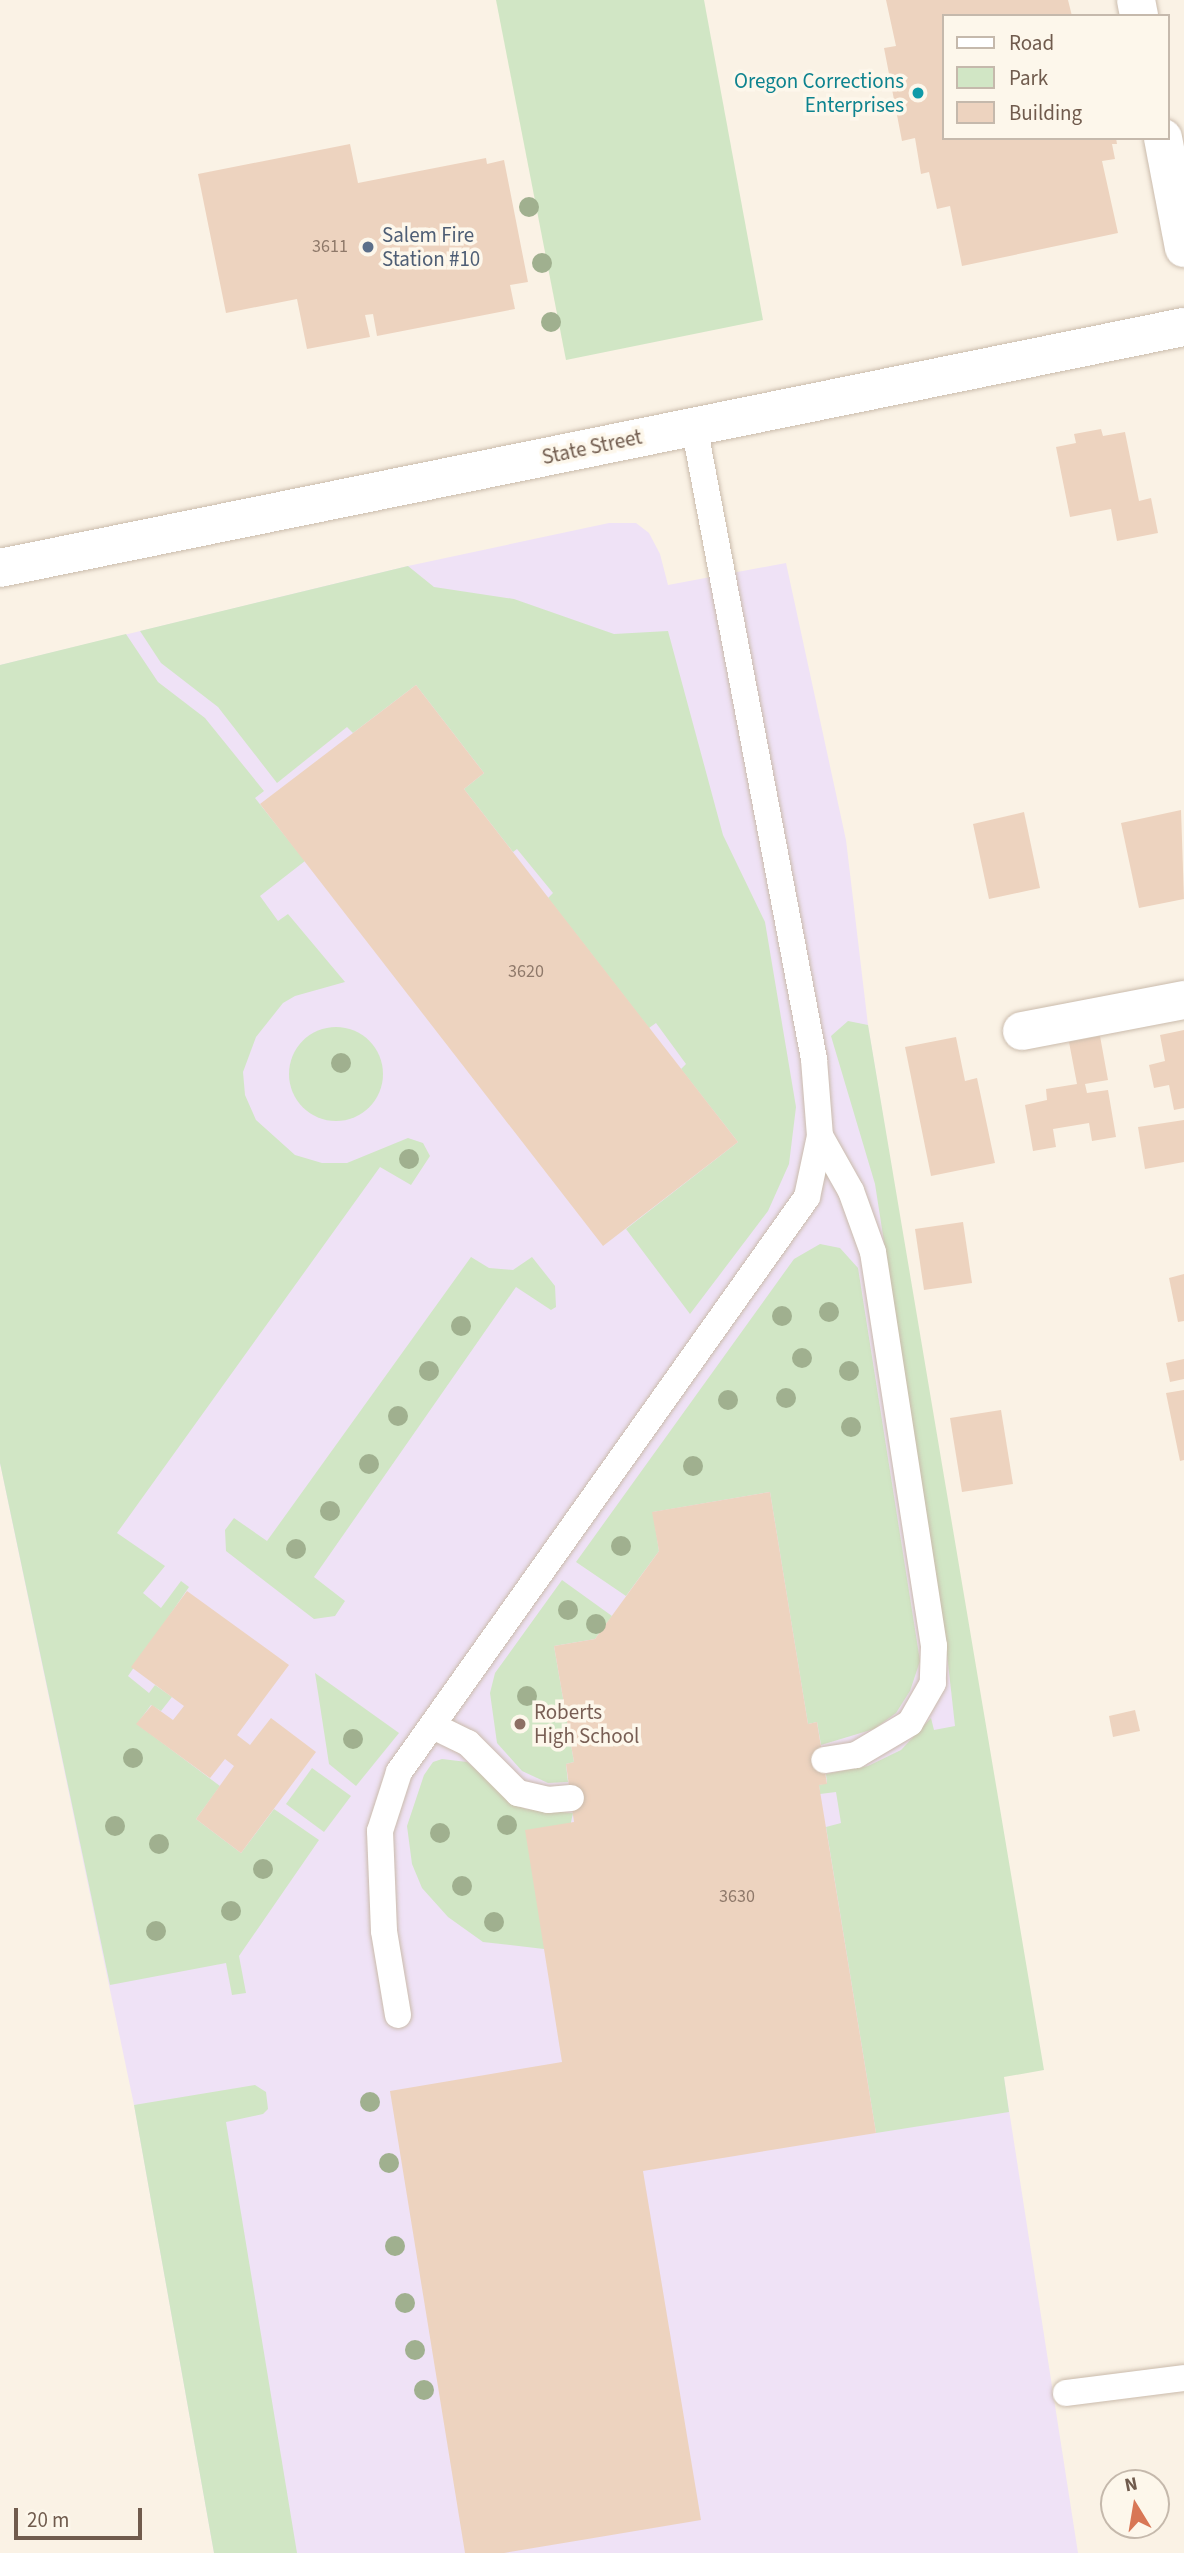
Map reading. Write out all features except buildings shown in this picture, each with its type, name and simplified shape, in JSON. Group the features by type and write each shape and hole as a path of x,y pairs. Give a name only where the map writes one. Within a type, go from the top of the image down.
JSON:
{"main road":[{"path":"1163,140 1184,248"},
{"name":"State Street","path":"0,568 1184,327"},
{"path":"1023,1031 1184,1000"}],"lane":[{"path":"398,2015 384,1931 380,1831 399,1772 807,1197 820,1136 814,1059 694,426"},
{"path":"820,1136 851,1191 873,1252 934,1646 933,1683 910,1723 856,1755 824,1760"},
{"path":"433,1726 468,1743 518,1793 548,1800 571,1798"},
{"path":"1066,2393 1184,2378"}],"shaded area":[{"name":"Roberts High School","path":"609,523 636,523 649,533 660,554 668,585 786,563 846,840 868,1025 899,1214 1004,2078 1078,2553 214,2553 134,2105 0,1463 0,665 408,566"}],"green space":[{"path":"496,0 704,0 763,320 566,360"},
{"path":"408,566 434,587 514,599 614,634 668,631 723,835 765,922 796,1107 789,1164 768,1211 690,1314 626,1229 738,1142 681,1069 686,1064 656,1023 649,1028 548,898 553,893 517,849 513,852 464,789 484,773 416,685 353,733 347,727 277,783 218,707 161,663 140,631"},
{"path":"126,634 158,682 205,718 264,791 255,798 305,861 260,896 278,921 288,914 345,982 295,996 283,1003 256,1037 243,1072 245,1095 256,1120 295,1155 322,1163 347,1163 408,1138 423,1143 430,1156 411,1185 380,1167 117,1533 165,1566 143,1593 161,1608 181,1581 189,1587 128,1676 149,1693 155,1685 172,1697 161,1711 151,1705 137,1724 220,1786 196,1819 241,1853 274,1809 319,1840 239,1956 246,1993 232,1995 226,1963 110,1985 0,1463 0,665"},
{"path":"848,1021 868,1025 1044,2070 1004,2077 1009,2112 876,2133 826,1827 841,1823 836,1792 820,1794 819,1785 827,1783 826,1774 868,1766 901,1750 931,1718 934,1730 955,1726 944,1627 875,1184 831,1036"},
{"path":"327,1027 345,1027 370,1040 380,1056 383,1074 380,1092 370,1108 345,1121 327,1121 302,1108 289,1083 289,1065 302,1040"},
{"path":"820,1244 840,1248 858,1268 920,1661 910,1691 896,1713 874,1729 821,1745 817,1722 808,1724 770,1492 653,1512 659,1551 626,1596 576,1562 794,1259"},
{"path":"471,1257 489,1268 513,1270 532,1257 555,1286 556,1307 551,1310 516,1287 314,1577 345,1601 335,1616 314,1619 226,1551 225,1530 234,1518 267,1541"},
{"path":"562,1580 612,1616 595,1639 554,1646 574,1762 566,1764 568,1782 548,1783 522,1771 497,1743 490,1693 495,1673"},
{"path":"315,1673 399,1733 356,1786 329,1764"},
{"path":"442,1759 467,1762 525,1809 573,1813 544,1949 483,1942 448,1917 422,1888 412,1864 407,1826 424,1775 433,1762"},
{"path":"312,1768 351,1796 324,1832 286,1804"},
{"path":"255,2085 266,2092 268,2109 263,2114 226,2122 297,2553 214,2553 134,2105"}],"place":[{"name":"Oregon Corrections Enterprises","path":"918,93"},
{"name":"Salem Fire Station #10","path":"368,247"},
{"name":"Roberts High School","path":"520,1724"}]}
